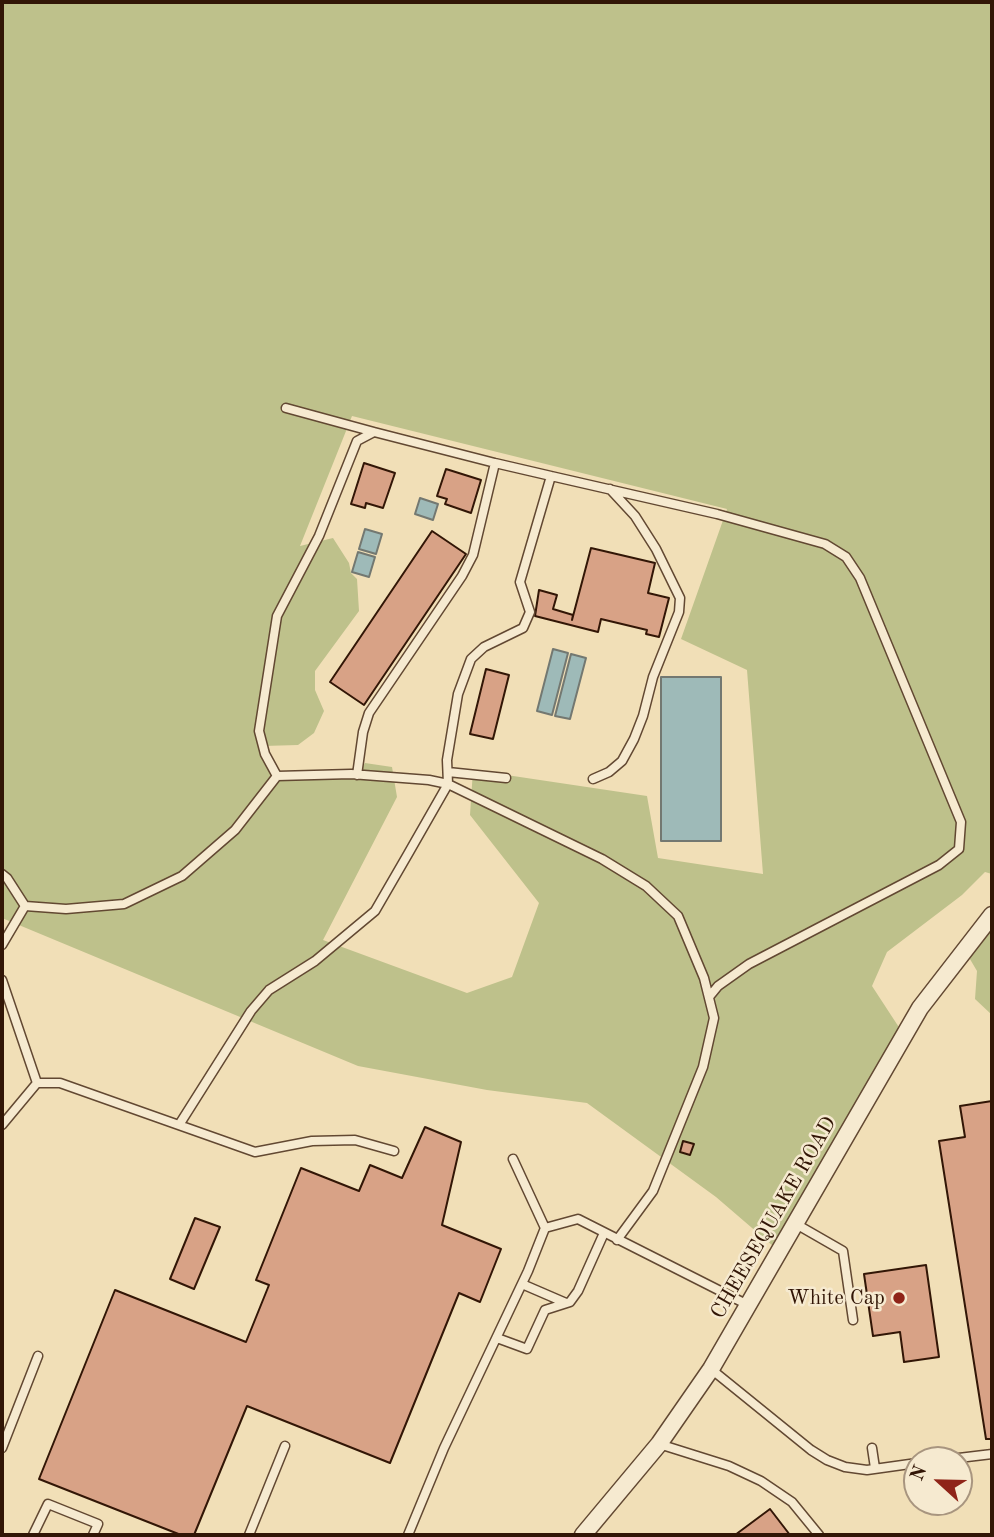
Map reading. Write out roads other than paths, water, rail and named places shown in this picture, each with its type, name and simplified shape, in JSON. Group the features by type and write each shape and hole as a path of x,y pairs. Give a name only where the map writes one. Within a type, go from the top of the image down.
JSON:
{"street":[{"name":"CHEESEQUAKE ROAD","path":"583,1535 659,1444 711,1369 920,1009 992,915"}],"lane":[{"path":"286,408 495,463 717,514 825,544 846,557 860,578 961,822 959,849 939,865 749,964 718,986 709,997"},
{"path":"277,776 265,754 259,731 277,616 319,536 358,440 374,432"},
{"path":"357,775 363,732 369,713 462,576 473,555 495,463"},
{"path":"179,1125 251,1011 269,990 315,961 375,911 448,785 447,760 458,694 471,659 484,647 523,628 530,612 520,582 551,476"},
{"path":"593,779 609,772 622,761 634,739 653,677 679,612 680,598 656,549 635,516 610,489"},
{"path":"447,772 506,778"},
{"path":"277,776 357,775 429,780 448,785 601,859 646,886 678,916 704,978 714,1018 703,1067 653,1191 617,1240"},
{"path":"25,906 66,909 124,904 182,876 235,830 277,776"},
{"path":"2,874 25,906"},
{"path":"2,945 25,906"},
{"path":"2,980 37,1083"},
{"path":"37,1083 60,1083 255,1152 312,1141 355,1140 394,1151"},
{"path":"2,1125 37,1083"},
{"path":"408,1535 444,1448 497,1338 545,1228 513,1159"},
{"path":"545,1228 578,1219 748,1305"},
{"path":"796,1224 843,1251 853,1320"},
{"path":"497,1338 527,1349 545,1310 570,1302 578,1291 604,1233"},
{"path":"522,1283 566,1303"},
{"path":"2,1448 38,1356"},
{"path":"711,1369 811,1450 845,1467 875,1468 903,1465"},
{"path":"659,1444 729,1466 761,1481 792,1502 819,1535"},
{"path":"249,1535 285,1446"},
{"path":"872,1448 875,1468"},
{"path":"973,1456 992,1454"},
{"path":"33,1535 48,1504 98,1524 93,1535"}],"water":[{"path":"420,498 438,504 433,520 415,514"},
{"path":"365,529 382,534 376,554 359,549"},
{"path":"358,552 375,557 369,577 352,572"},
{"path":"553,649 568,653 552,715 537,711"},
{"path":"571,654 586,658 570,719 555,716"},
{"path":"661,677 721,677 721,841 661,841"}],"place":[{"name":"White Cap","path":"899,1298"}]}
